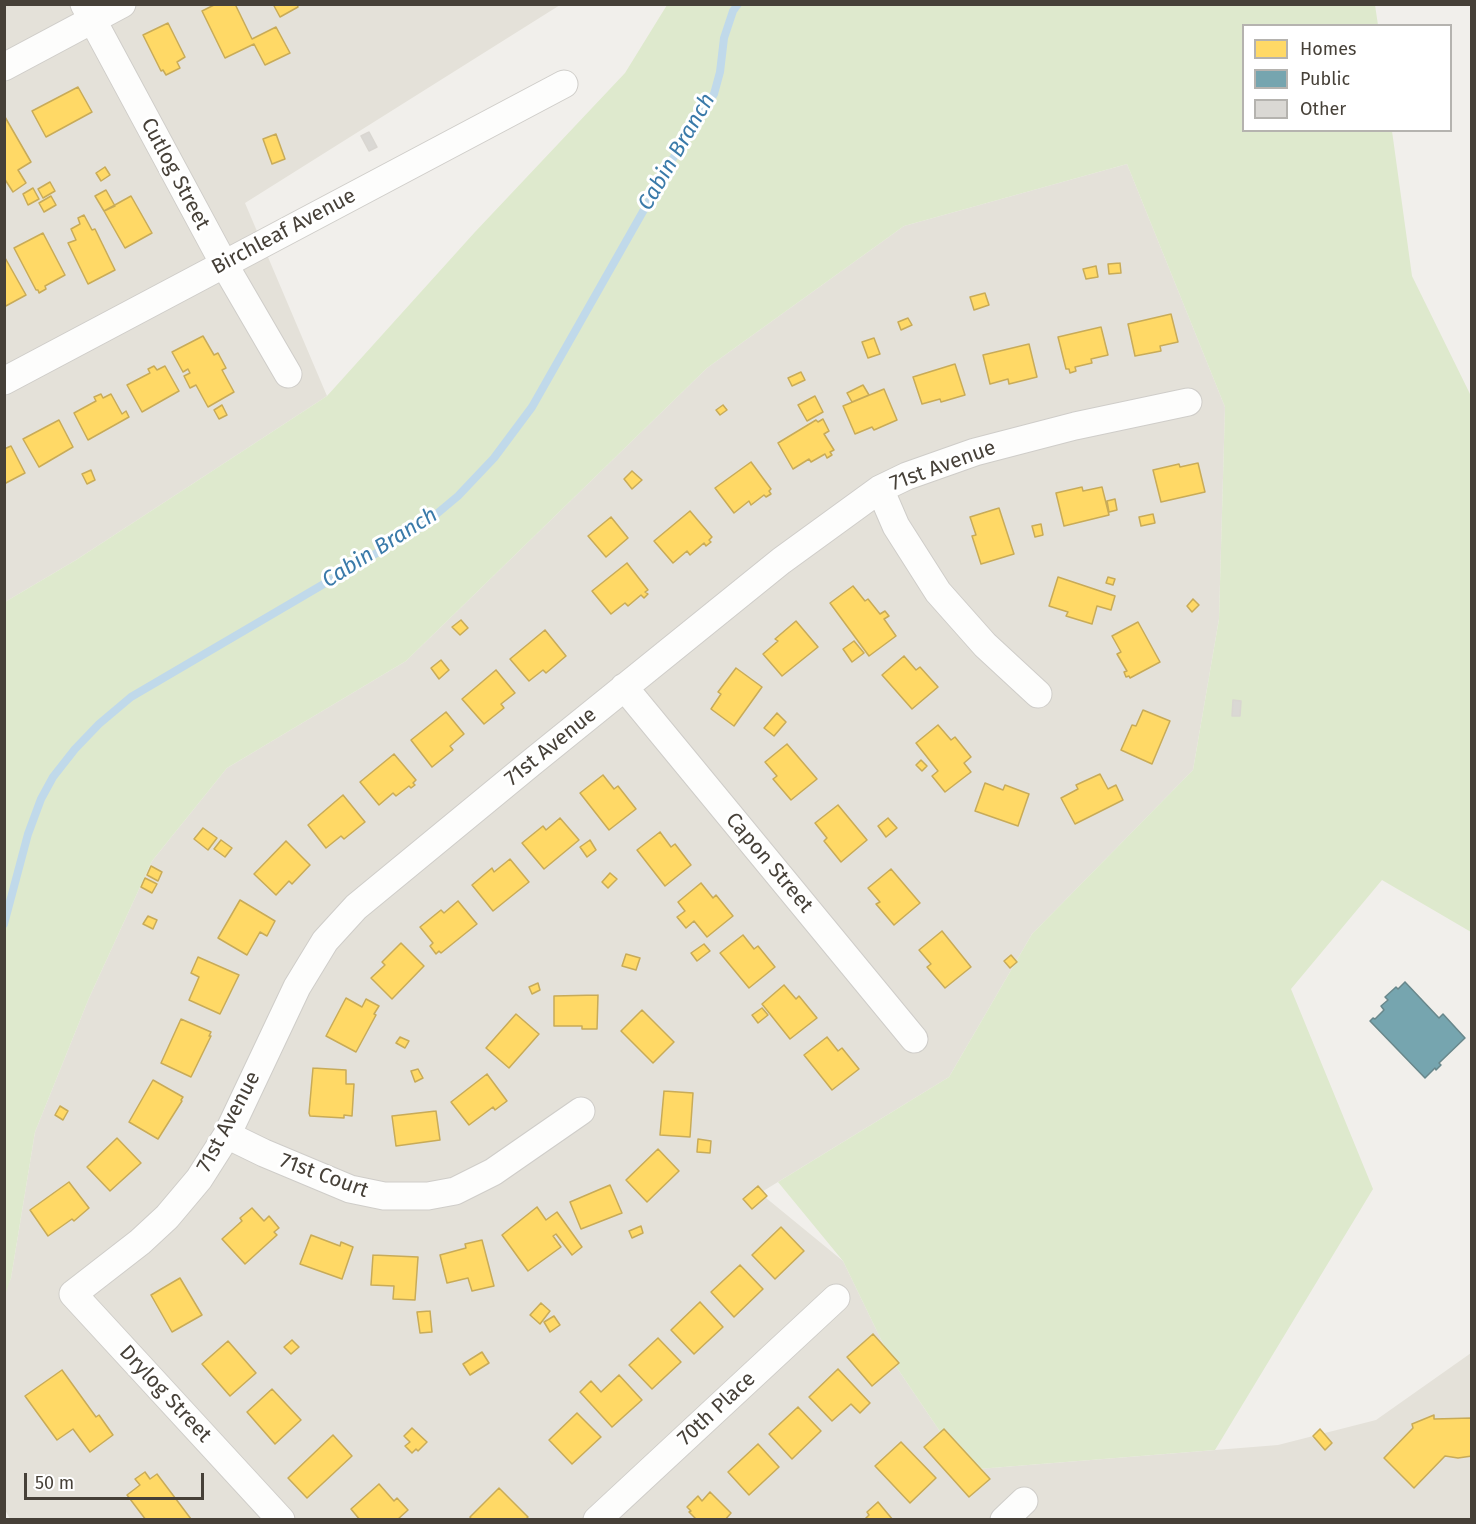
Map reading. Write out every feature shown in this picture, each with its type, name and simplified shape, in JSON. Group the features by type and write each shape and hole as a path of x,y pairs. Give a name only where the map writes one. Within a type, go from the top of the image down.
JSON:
{"street":[{"path":"4,67 88,13 122,4"},
{"name":"Cutlog Street","path":"88,13 224,264 288,374"},
{"name":"Birchleaf Avenue","path":"4,381 564,84"},
{"name":"71st Avenue","path":"73,1294 140,1242 167,1217 199,1179 227,1135 311,960 338,925 356,907 781,561 880,489 907,476 975,452 1075,426 1188,402"},
{"path":"880,489 896,526 938,592 985,645 1038,694"},
{"name":"Capon Street","path":"624,687 914,1039"},
{"name":"71st Court","path":"227,1135 283,1162 350,1189 384,1196 428,1196 455,1191 486,1177 581,1111"},
{"name":"Drylog Street","path":"73,1294 281,1520"},
{"name":"70th Place","path":"597,1520 836,1298"},
{"path":"1004,1520 1024,1501"}],"shaded area":[{"path":"5,5 560,5 245,203 327,396 76,560 5,602"},
{"path":"1127,164 1225,407 1219,619 1193,770 1032,934 949,1077 760,1193 843,1261 889,1356 966,1470 1278,1445 1376,1420 1471,1353 1471,1519 10,1519 4,1508 4,1295 11,1278 35,1132 89,998 152,861 227,768 406,661 707,368 904,226"}],"green space":[{"path":"667,5 1375,5 1378,24 1242,24 1242,132 1392,132 1412,276 1471,396 1471,932 1382,880 1291,989 1373,1189 1215,1450 966,1470 889,1356 843,1261 778,1182 949,1077 1032,934 1193,770 1219,619 1225,407 1127,164 904,226 707,368 406,661 227,768 152,861 89,998 35,1132 11,1278 5,1295 5,602 76,560 327,396 475,232 625,73"}],"building: Homes":[{"path":"216,4 235,4 252,39 276,27 290,53 265,65 254,44 225,58 202,11"},
{"path":"273,4 297,4 298,7 280,17"},
{"path":"168,23 185,57 177,62 180,68 166,75 163,70 161,71 143,35"},
{"path":"78,87 92,112 46,137 32,111"},
{"path":"5,117 31,162 18,170 26,183 13,192 4,178"},
{"path":"276,134 285,159 272,164 263,139"},
{"path":"105,167 110,175 101,181 96,173"},
{"path":"50,182 55,191 43,198 38,189"},
{"path":"33,188 39,199 28,205 23,194"},
{"path":"106,190 115,206 104,211 95,196"},
{"path":"51,196 56,205 44,212 39,203"},
{"path":"131,196 152,233 125,248 104,211"},
{"path":"84,215 92,230 95,229 115,270 88,284 68,243 76,240 71,229 80,224 78,218"},
{"path":"43,233 65,275 45,286 46,289 39,293 14,248"},
{"path":"4,256 26,295 4,307"},
{"path":"1120,263 1121,273 1109,274 1108,264"},
{"path":"1096,266 1098,277 1086,279 1083,269"},
{"path":"985,293 989,305 974,310 970,297"},
{"path":"1171,314 1178,342 1160,346 1161,351 1135,356 1128,324"},
{"path":"908,318 912,325 901,330 898,322"},
{"path":"1101,327 1108,355 1091,359 1092,363 1075,367 1076,371 1070,373 1069,369 1066,369 1058,337"},
{"path":"203,336 214,355 218,353 226,368 222,370 234,392 208,407 196,385 190,388 184,376 190,373 188,369 183,372 172,352"},
{"path":"874,338 880,354 868,358 862,342"},
{"path":"1029,344 1037,377 1009,384 1008,379 990,384 983,355"},
{"path":"955,364 965,395 941,402 940,399 922,404 913,377"},
{"path":"154,366 157,370 165,366 179,391 142,412 127,385 150,373 148,369"},
{"path":"801,372 805,380 792,386 788,378"},
{"path":"863,385 869,395 852,402 847,393"},
{"path":"884,389 897,420 874,430 872,427 855,434 843,406"},
{"path":"101,394 103,398 111,394 122,414 126,411 129,417 88,440 74,413 96,401 94,397"},
{"path":"815,396 823,412 807,421 798,405"},
{"path":"222,405 227,415 219,419 214,410"},
{"path":"723,405 727,410 720,415 716,410"},
{"path":"823,419 829,431 824,434 834,450 830,452 832,455 827,458 825,454 811,462 809,459 793,469 778,443 816,420 818,422"},
{"path":"59,420 73,447 39,467 23,439"},
{"path":"11,446 25,473 4,484 4,449"},
{"path":"751,462 771,489 769,491 771,494 766,497 764,495 751,505 749,501 734,513 715,488"},
{"path":"1198,463 1205,492 1161,502 1153,470 1179,464 1180,467"},
{"path":"91,470 95,480 87,484 82,474"},
{"path":"632,471 642,480 632,489 624,479"},
{"path":"1082,487 1083,491 1102,487 1109,515 1064,526 1056,493"},
{"path":"1115,499 1117,510 1109,512 1107,501"},
{"path":"999,508 1014,554 981,564 972,536 976,535 970,517"},
{"path":"690,511 712,537 709,540 711,542 706,546 704,543 690,555 687,551 673,563 654,541"},
{"path":"1153,514 1155,523 1141,526 1139,517"},
{"path":"611,517 628,538 606,557 588,536"},
{"path":"1041,524 1043,535 1035,537 1032,526"},
{"path":"627,563 648,590 645,592 648,594 644,598 641,595 628,606 625,603 611,614 592,591"},
{"path":"1058,577 1115,596 1111,610 1097,606 1092,624 1066,616 1068,612 1049,606"},
{"path":"1108,577 1115,579 1113,585 1106,583"},
{"path":"853,586 880,614 885,611 889,616 884,619 896,636 869,656 830,603"},
{"path":"1193,599 1199,605 1192,612 1187,606"},
{"path":"461,620 468,628 460,635 452,627"},
{"path":"796,621 818,647 782,676 763,654 778,641 775,639"},
{"path":"1138,622 1160,662 1130,678 1126,677 1124,672 1127,671 1117,654 1121,652 1112,636"},
{"path":"545,630 566,656 546,673 543,670 529,681 510,659"},
{"path":"854,641 864,653 852,662 843,649"},
{"path":"904,656 916,670 920,667 938,687 912,709 882,675"},
{"path":"441,660 449,670 439,679 431,668"},
{"path":"736,668 762,687 734,726 711,709 721,694 718,692"},
{"path":"496,670 515,693 501,704 504,708 484,724 462,699"},
{"path":"1143,710 1170,721 1152,764 1121,750 1132,725 1136,726"},
{"path":"446,712 464,734 450,746 453,750 432,767 411,740"},
{"path":"777,713 786,722 774,736 764,728"},
{"path":"938,725 951,740 955,737 971,757 964,763 971,772 945,792 932,776 938,771 916,743"},
{"path":"787,744 817,779 791,800 773,779 777,776 765,762"},
{"path":"394,754 416,780 413,783 415,785 411,788 409,786 396,796 393,793 379,805 360,782"},
{"path":"921,760 927,766 922,771 916,765"},
{"path":"1100,774 1108,789 1116,785 1123,800 1075,824 1061,798 1078,789 1076,785"},
{"path":"603,775 614,789 618,786 636,809 609,830 580,793"},
{"path":"985,783 1003,790 1005,785 1029,794 1018,826 975,811"},
{"path":"343,795 365,822 344,839 341,836 326,848 308,825"},
{"path":"838,805 867,840 841,862 824,841 827,838 815,823"},
{"path":"560,818 579,840 544,869 522,843 543,826 546,830"},
{"path":"888,818 897,828 886,837 878,826"},
{"path":"203,828 217,838 208,850 194,839"},
{"path":"660,832 671,847 675,844 691,865 665,886 637,850"},
{"path":"221,840 232,848 225,857 214,849"},
{"path":"590,840 596,850 587,857 580,847"},
{"path":"286,841 310,865 292,884 289,881 276,895 254,874"},
{"path":"510,859 529,882 493,911 472,885 492,868 494,872"},
{"path":"151,866 162,872 158,881 147,875"},
{"path":"891,869 920,903 894,925 876,904 880,902 868,888"},
{"path":"610,873 617,879 608,888 602,882"},
{"path":"145,878 157,884 152,893 141,887"},
{"path":"701,883 713,898 716,895 733,916 707,937 694,921 686,928 677,917 685,911 678,902"},
{"path":"240,900 275,921 267,936 260,932 247,955 218,938"},
{"path":"458,901 477,924 441,953 439,951 436,954 430,946 433,943 420,927 441,910 444,913"},
{"path":"148,916 157,920 153,929 143,924"},
{"path":"942,931 971,967 945,988 927,967 931,964 919,950"},
{"path":"743,935 754,949 758,946 775,967 749,988 720,953"},
{"path":"401,943 424,966 392,999 371,978 385,965 382,962"},
{"path":"704,944 710,951 697,961 691,953"},
{"path":"626,954 640,958 636,970 622,966"},
{"path":"1011,955 1017,962 1010,968 1004,961"},
{"path":"198,957 239,975 220,1014 189,1000 199,977 191,973"},
{"path":"538,983 540,990 532,994 529,987"},
{"path":"784,985 796,999 799,996 817,1018 790,1039 762,1004"},
{"path":"598,995 597,1029 582,1029 582,1026 554,1026 554,996"},
{"path":"346,998 362,1007 366,999 379,1006 356,1052 326,1036"},
{"path":"762,1008 768,1015 758,1023 752,1015"},
{"path":"642,1010 674,1042 653,1063 621,1031"},
{"path":"516,1014 539,1034 509,1068 486,1048"},
{"path":"181,1019 211,1032 191,1077 161,1063"},
{"path":"400,1037 409,1041 405,1048 396,1043"},
{"path":"827,1037 838,1051 842,1048 859,1069 832,1090 804,1055"},
{"path":"313,1068 346,1070 346,1084 354,1084 352,1116 344,1115 344,1118 310,1116"},
{"path":"418,1069 423,1078 415,1082 411,1071"},
{"path":"487,1074 507,1101 495,1110 493,1107 469,1125 451,1102"},
{"path":"153,1080 183,1097 158,1139 129,1122"},
{"path":"664,1091 693,1093 690,1137 660,1135"},
{"path":"60,1106 68,1111 63,1120 55,1115"},
{"path":"436,1111 440,1140 396,1146 392,1116"},
{"path":"117,1138 141,1163 110,1191 87,1167"},
{"path":"698,1139 711,1141 710,1153 697,1152"},
{"path":"658,1149 679,1171 647,1202 626,1180"},
{"path":"69,1182 89,1208 74,1221 72,1219 48,1236 30,1210"},
{"path":"610,1185 622,1213 581,1229 570,1202"},
{"path":"758,1186 767,1196 752,1209 743,1199"},
{"path":"537,1207 546,1220 557,1212 582,1247 572,1255 556,1234 553,1236 561,1247 528,1271 502,1235"},
{"path":"252,1208 264,1221 269,1216 279,1228 274,1232 277,1235 245,1264 222,1239 242,1221 240,1218"},
{"path":"641,1226 643,1233 632,1238 629,1231"},
{"path":"781,1227 804,1251 775,1279 752,1255"},
{"path":"311,1235 340,1246 341,1242 353,1247 342,1279 300,1264"},
{"path":"482,1240 494,1286 472,1291 468,1278 447,1283 440,1255 466,1248 465,1244"},
{"path":"373,1255 418,1257 415,1300 393,1299 394,1286 371,1285"},
{"path":"740,1265 763,1289 734,1317 711,1292"},
{"path":"180,1278 202,1315 172,1332 151,1295"},
{"path":"700,1302 723,1327 694,1354 671,1330"},
{"path":"541,1303 550,1311 540,1324 530,1315"},
{"path":"430,1311 432,1332 420,1333 417,1312"},
{"path":"554,1316 560,1325 550,1332 544,1322"},
{"path":"873,1334 899,1363 872,1386 847,1357"},
{"path":"658,1338 681,1362 652,1389 629,1365"},
{"path":"292,1340 299,1347 291,1354 284,1347"},
{"path":"228,1341 256,1373 230,1396 202,1364"},
{"path":"482,1352 489,1363 470,1375 463,1364"},
{"path":"838,1369 870,1403 860,1413 851,1404 832,1421 809,1397"},
{"path":"62,1370 96,1417 99,1415 113,1435 90,1452 73,1429 57,1440 25,1396"},
{"path":"619,1375 642,1400 612,1427 580,1392 591,1381 601,1392"},
{"path":"272,1389 301,1420 275,1444 247,1412"},
{"path":"798,1407 821,1431 792,1459 769,1434"},
{"path":"577,1413 601,1437 572,1464 549,1440"},
{"path":"1434,1415 1434,1419 1472,1418 1472,1456 1458,1458 1445,1456 1414,1488 1384,1458 1413,1428 1412,1424"},
{"path":"412,1428 427,1442 418,1451 416,1449 412,1453 405,1446 410,1442 404,1436"},
{"path":"944,1429 990,1479 969,1497 924,1447"},
{"path":"1320,1429 1332,1443 1325,1450 1313,1436"},
{"path":"333,1435 352,1456 307,1498 288,1478"},
{"path":"901,1442 936,1478 910,1503 875,1466"},
{"path":"758,1444 779,1467 749,1495 728,1472"},
{"path":"145,1472 150,1479 157,1474 191,1519 146,1520 127,1495 140,1485 135,1479"},
{"path":"379,1484 394,1501 397,1498 408,1510 397,1520 360,1520 351,1509"},
{"path":"499,1488 528,1517 525,1520 472,1520 470,1517"},
{"path":"710,1492 731,1513 725,1520 697,1520 689,1512 691,1511 687,1507 698,1496 702,1501"},
{"path":"878,1502 893,1520 864,1520 869,1515 867,1512"}],"building: Public":[{"path":"1405,982 1439,1018 1443,1014 1465,1038 1439,1063 1441,1065 1436,1070 1435,1068 1425,1078 1370,1021 1384,1010 1381,1006 1388,1000 1385,997"}],"building: Other":[{"path":"369,132 377,147 369,151 361,136"},
{"path":"1233,700 1241,701 1240,716 1232,716"}],"waterway":[{"name":"Cabin Branch","path":"4,924 28,834 41,799 53,777 99,724 131,697 421,527 458,496 494,458 532,407 679,148 714,94 720,72 724,38 733,11 738,4"}]}
